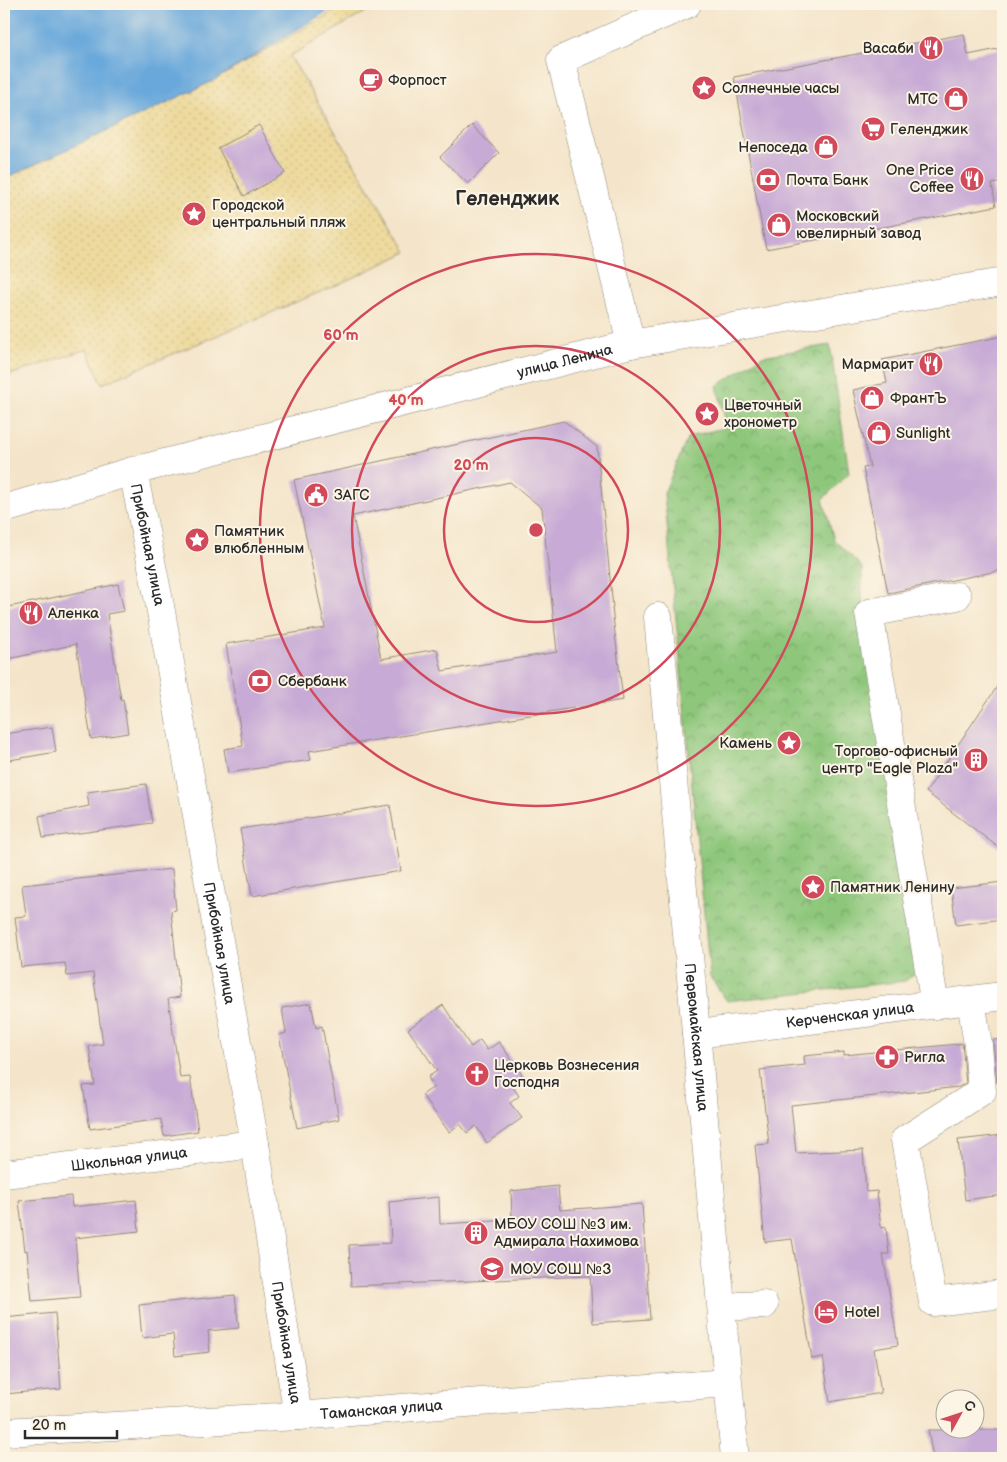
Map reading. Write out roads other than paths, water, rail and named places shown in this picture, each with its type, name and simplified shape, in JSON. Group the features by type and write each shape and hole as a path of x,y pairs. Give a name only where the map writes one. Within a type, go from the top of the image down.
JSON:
{"street":[{"path":"632,344 561,60 687,4"},
{"name":"улица Ленина","path":"4,509 133,471 632,344 1003,282"},
{"name":"Прибойная улица","path":"133,471 160,606 255,1144 298,1416"},
{"path":"935,1004 869,613 957,596"},
{"name":"Первомайская улица","path":"658,616 735,1458"},
{"name":"Керченская улица","path":"696,1034 1003,996"},
{"path":"971,1000 978,1045 982,1091 905,1140 933,1302 1003,1294"},
{"name":"Школьная улица","path":"4,1174 255,1144"},
{"name":"Таманская улица","path":"4,1432 298,1416 727,1383"}],"water":[{"path":"4,4 339,4 213,81 4,179"}],"place":[{"name":"Васаби","path":"931,48"},
{"name":"Форпост","path":"371,80"},
{"name":"Солнечные часы","path":"704,88"},
{"name":"МТС","path":"956,99"},
{"name":"Геленджик","path":"873,129"},
{"name":"Непоседа","path":"826,147"},
{"name":"One Price Coffee","path":"972,179"},
{"name":"Почта Банк","path":"768,180"},
{"name":"Городской центральный пляж","path":"194,214"},
{"name":"Московский ювелирный завод","path":"779,225"},
{"name":"Мармарит","path":"931,364"},
{"name":"ФрантЪ","path":"872,398"},
{"name":"Цветочный хронометр","path":"707,414"},
{"name":"Sunlight","path":"879,433"},
{"name":"ЗАГС","path":"316,495"},
{"name":"Памятник влюбленным","path":"197,540"},
{"name":"Аленка","path":"31,613"},
{"name":"Сбербанк","path":"260,681"},
{"name":"Камень","path":"789,743"},
{"name":"Торгово-офисный центр \"Eagle Plaza\"","path":"976,760"},
{"name":"Памятник Ленину","path":"813,887"},
{"name":"Ригла","path":"887,1057"},
{"name":"Церковь Вознесения Господня","path":"477,1074"},
{"name":"МБОУ СОШ №3 им. Адмирала Нахимова","path":"476,1233"},
{"name":"МОУ СОШ №3","path":"492,1269"},
{"name":"Hotel","path":"826,1312"}],"district":[{"name":"Геленджик","path":"507,199"}]}
